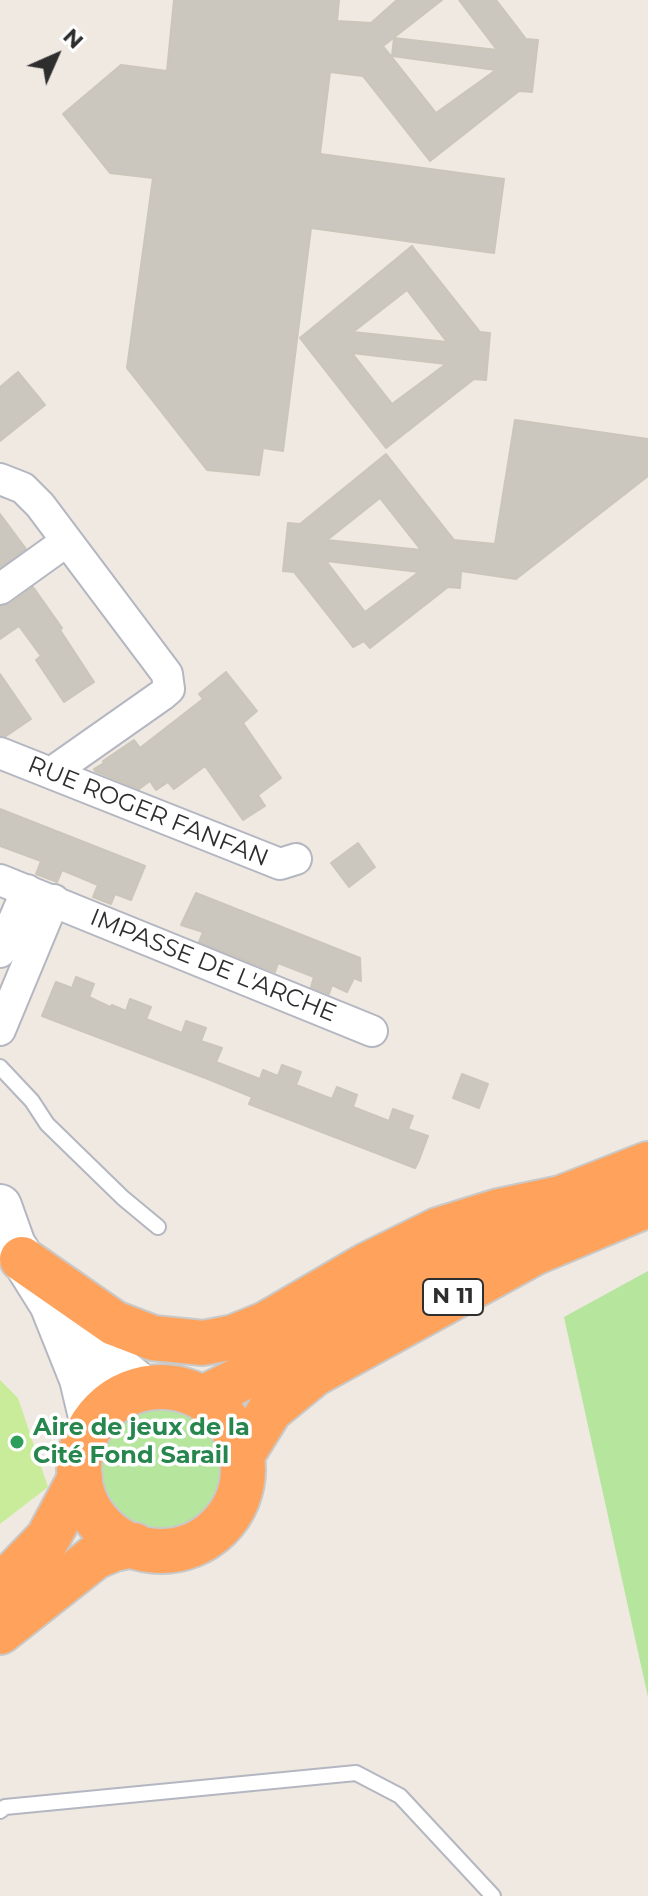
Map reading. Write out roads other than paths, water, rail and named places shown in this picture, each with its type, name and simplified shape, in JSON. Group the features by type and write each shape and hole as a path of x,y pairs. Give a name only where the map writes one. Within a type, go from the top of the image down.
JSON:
{"highway":[{"name":"N 11","path":"203,1398 245,1377 472,1242 561,1198 648,1164"},
{"path":"12,1245 114,1323 153,1338 203,1343 234,1337 266,1324 367,1265 438,1230 499,1211 561,1198"},
{"name":"N 11","path":"242,1455 270,1410 314,1374 534,1253 648,1205"},
{"path":"144,1388 185,1390 203,1398 219,1411 231,1427 242,1455 242,1487 234,1507 222,1524 188,1547 167,1551 134,1545 109,1532 95,1517 85,1498 80,1478 80,1459 92,1425 108,1406 144,1388"},
{"path":"0,1588 48,1538 80,1478"},
{"path":"0,1632 95,1557 134,1545"}],"main road":[{"path":"0,1206 12,1245 51,1304 81,1379 92,1425"},
{"path":"51,1304 144,1388"}],"street":[{"path":"0,479 23,488 40,505 167,674 169,689 51,773"},
{"path":"0,589 67,541"},
{"name":"RUE ROGER FANFAN","path":"0,753 280,864 296,859"},
{"path":"0,952 27,890"},
{"path":"0,1030 27,890"},
{"name":"IMPASSE DE L'ARCHE","path":"27,890 372,1031"}],"lane":[{"path":"0,1067 32,1101 55,1132 123,1198 158,1227"},
{"path":"0,1811 5,1807 356,1773 400,1796 493,1896"}],"place":[{"name":"Aire de jeux de la Cité Fond Sarail","path":"17,1442"}]}
